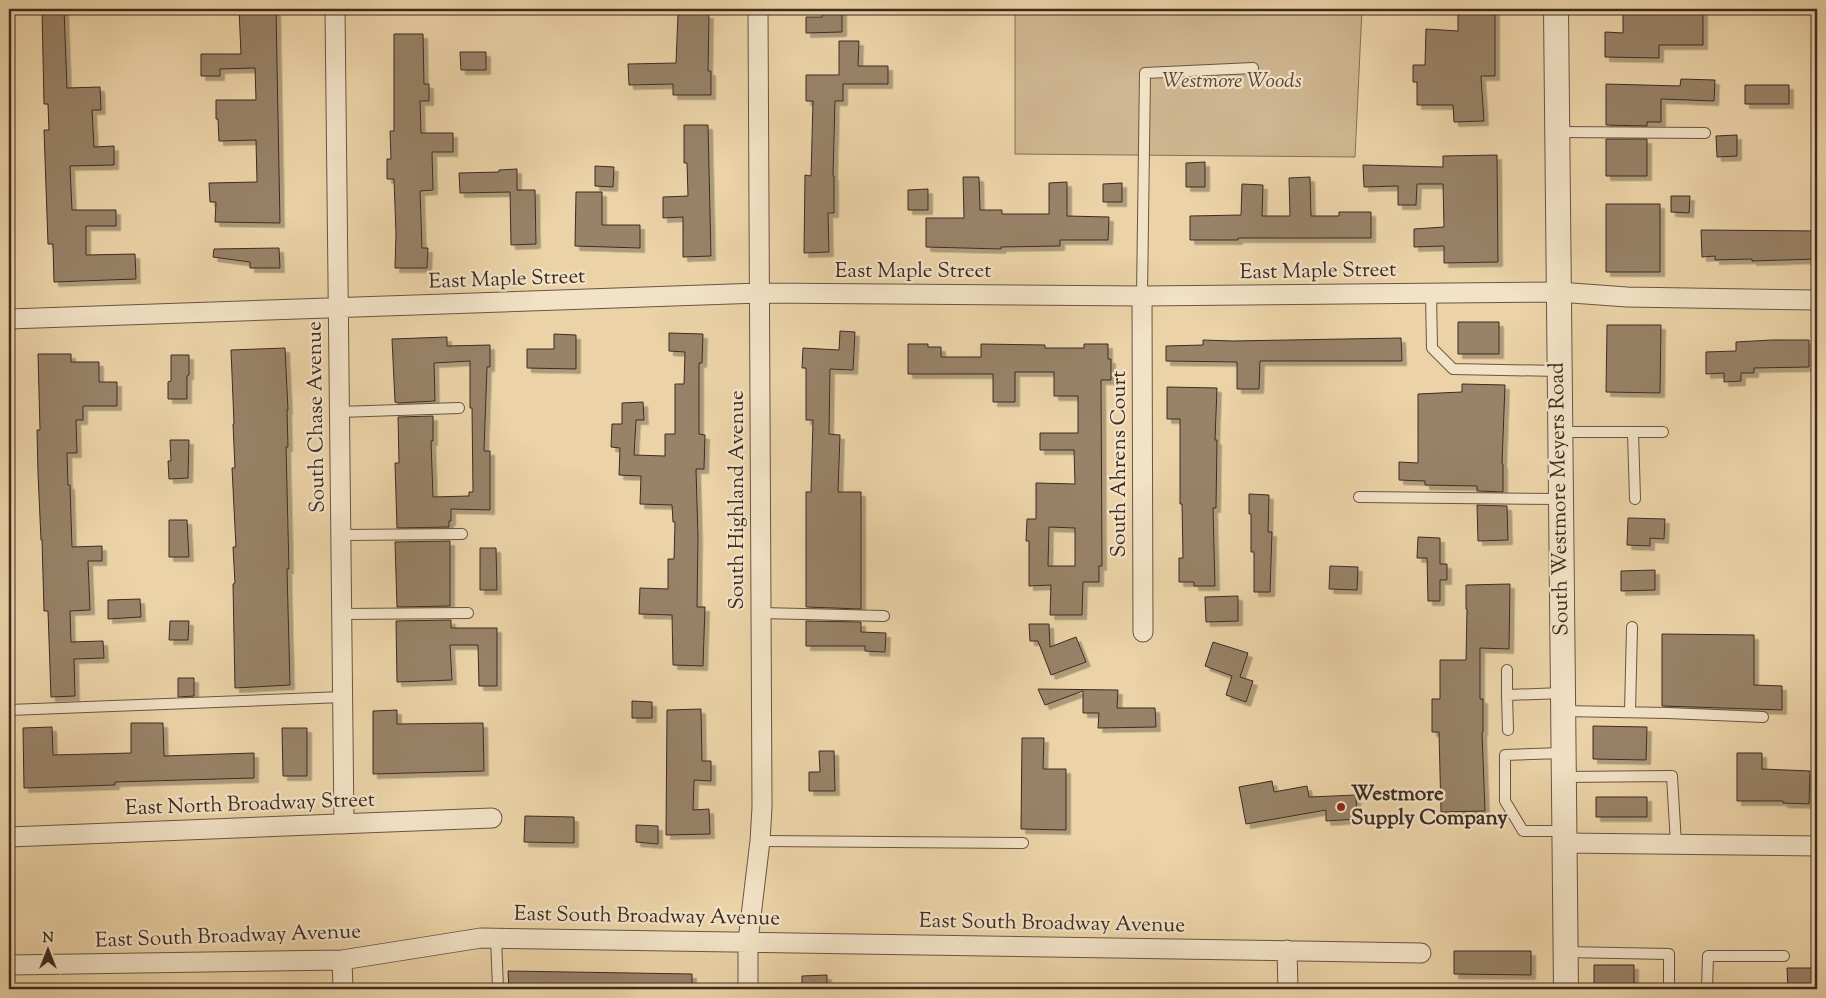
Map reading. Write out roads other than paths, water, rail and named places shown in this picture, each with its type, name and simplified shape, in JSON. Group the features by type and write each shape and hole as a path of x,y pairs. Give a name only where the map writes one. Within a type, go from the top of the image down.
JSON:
{"street":[{"name":"South Chase Avenue","path":"335,9 344,824"},
{"name":"South Highland Avenue","path":"748,989 748,941 760,841 762,807 758,9"},
{"name":"South Westmore Meyers Road","path":"1556,9 1566,989"},
{"name":"East Maple Street","path":"9,319 760,293 1142,296 1558,292 1627,297 1817,300"},
{"name":"South Ahrens Court","path":"1142,296 1143,632"},
{"name":"East North Broadway Street","path":"9,837 492,818"},
{"path":"1563,837 1676,844 1817,846"},
{"name":"East South Broadway Avenue","path":"9,965 342,960 481,938 1421,953"},
{"path":"1287,950 1288,989"},
{"path":"342,960 342,989"}],"lane":[{"path":"1142,296 1145,72 1253,68"},
{"path":"1557,132 1705,133"},
{"path":"1431,293 1432,348 1453,369 1559,370"},
{"path":"339,412 459,408"},
{"path":"1560,432 1663,432"},
{"path":"1633,432 1635,499"},
{"path":"1359,497 1560,499"},
{"path":"341,535 462,534"},
{"path":"342,614 468,613"},
{"path":"761,613 884,616"},
{"path":"1630,712 1632,627"},
{"path":"1507,670 1508,730"},
{"path":"1507,695 1630,712 1763,717"},
{"path":"9,710 343,697"},
{"path":"1563,753 1505,755 1505,801 1523,831 1563,837"},
{"path":"1563,777 1672,776 1676,844"},
{"path":"760,841 1023,843"},
{"path":"496,938 498,989"},
{"path":"1565,952 1669,954 1669,989"},
{"path":"1707,989 1708,956 1784,956"}],"place":[{"name":"Westmore Supply Company","path":"1341,807"}],"park label":[{"name":"Westmore Woods","path":"1232,82"}]}
